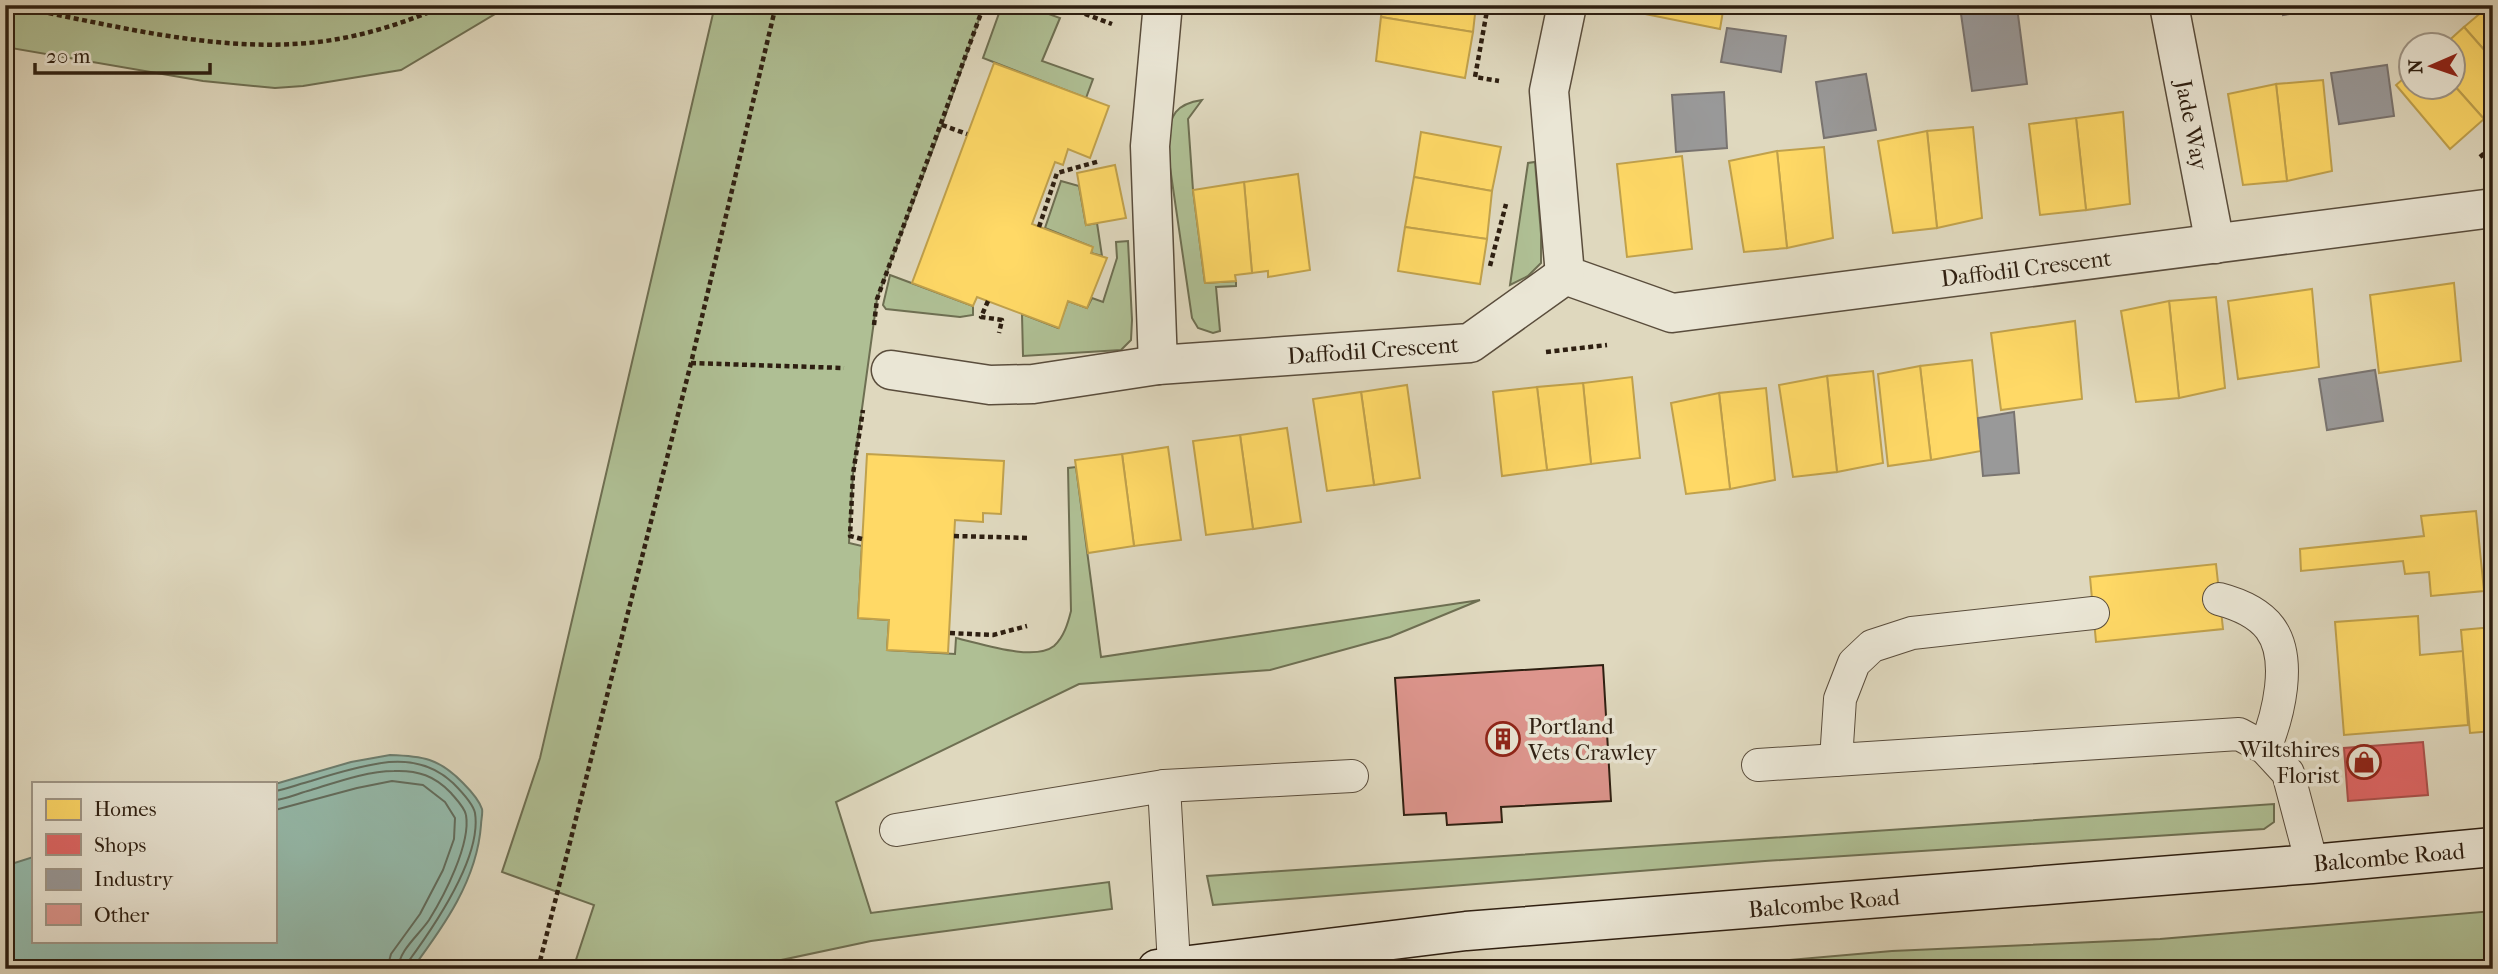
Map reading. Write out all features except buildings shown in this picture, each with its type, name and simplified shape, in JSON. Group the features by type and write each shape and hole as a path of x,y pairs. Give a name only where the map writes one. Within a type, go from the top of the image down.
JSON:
{"street":[{"path":"1565,275 1549,91 1567,5"},
{"name":"Jade Way","path":"2169,5 2215,244"},
{"path":"1158,365 1150,146 1162,13"},
{"name":"Daffodil Crescent","path":"880,369 990,385 1033,384 1158,365 1470,344 1565,275 1672,313 2493,208"},
{"name":"Balcombe Road","path":"1166,967 1466,931 2312,864 2493,847"}],"lane":[{"path":"2220,599 2242,605 2270,628 2281,655 2280,696 2273,729 2265,748"},
{"path":"1836,760 1840,699 1853,663 1872,646 1912,633 2093,613"},
{"path":"1758,765 2239,734 2265,748 2288,773 2312,864"},
{"path":"896,830 1164,786 1352,776"},
{"path":"1164,786 1166,967"}],"path":[{"path":"8,5 190,39 248,45 309,43 344,37 398,24 446,5"},
{"path":"538,969 691,363 776,5"},
{"path":"863,539 850,536 853,474 880,369 877,299 943,125 984,5"},
{"path":"943,125 967,134"},
{"path":"1039,227 1057,173 1150,146"},
{"path":"1470,344 1494,357 1646,342 1672,313"},
{"path":"691,363 880,369"},
{"path":"954,536 1030,538"},
{"path":"950,633 993,635 1027,626"}],"shaded area":[{"path":"5,5 510,5 401,70 275,88 203,81 5,47"},
{"path":"715,5 984,5 877,299 853,474 849,543 862,546 858,618 889,620 887,650 955,654 956,638 1020,652 1045,650 1054,646 1063,634 1071,611 1068,468 1076,467 1101,657 1480,600 1390,637 1270,670 1079,684 836,802 871,913 1109,882 1112,909 871,941 739,969 573,969 594,905 502,872 540,758"},
{"path":"1002,5 1024,5 1060,18 1042,61 1093,79 1086,98 983,58"},
{"path":"1202,100 1188,119 1193,190 1205,283 1236,281 1236,286 1216,287 1220,331 1213,333 1198,328 1192,318 1166,140 1176,112 1186,104"},
{"path":"1535,162 1541,263 1528,276 1510,285 1528,163"},
{"path":"1061,181 1079,186 1086,225 1097,223 1102,256 1091,253 1092,247 1045,228"},
{"path":"1128,241 1131,340 1121,350 1023,356 1022,314 1058,328 1068,301 1087,308 1092,298 1103,302 1117,258 1116,242"},
{"path":"890,275 973,306 973,315 960,317 886,309 883,305"},
{"path":"2274,804 2274,822 2264,829 1765,861 1213,905 1207,876"},
{"path":"2493,911 2493,969 1687,969 1892,951 2160,939"}],"water":[{"path":"390,755 430,760 446,768 471,791 482,811 478,845 466,883 447,919 412,969 5,969 5,866 32,857 32,942 276,942 276,784 351,762"}],"place":[{"name":"Portland Vets Crawley","path":"1503,739"},
{"name":"Wiltshires Florist","path":"2364,762"}]}
